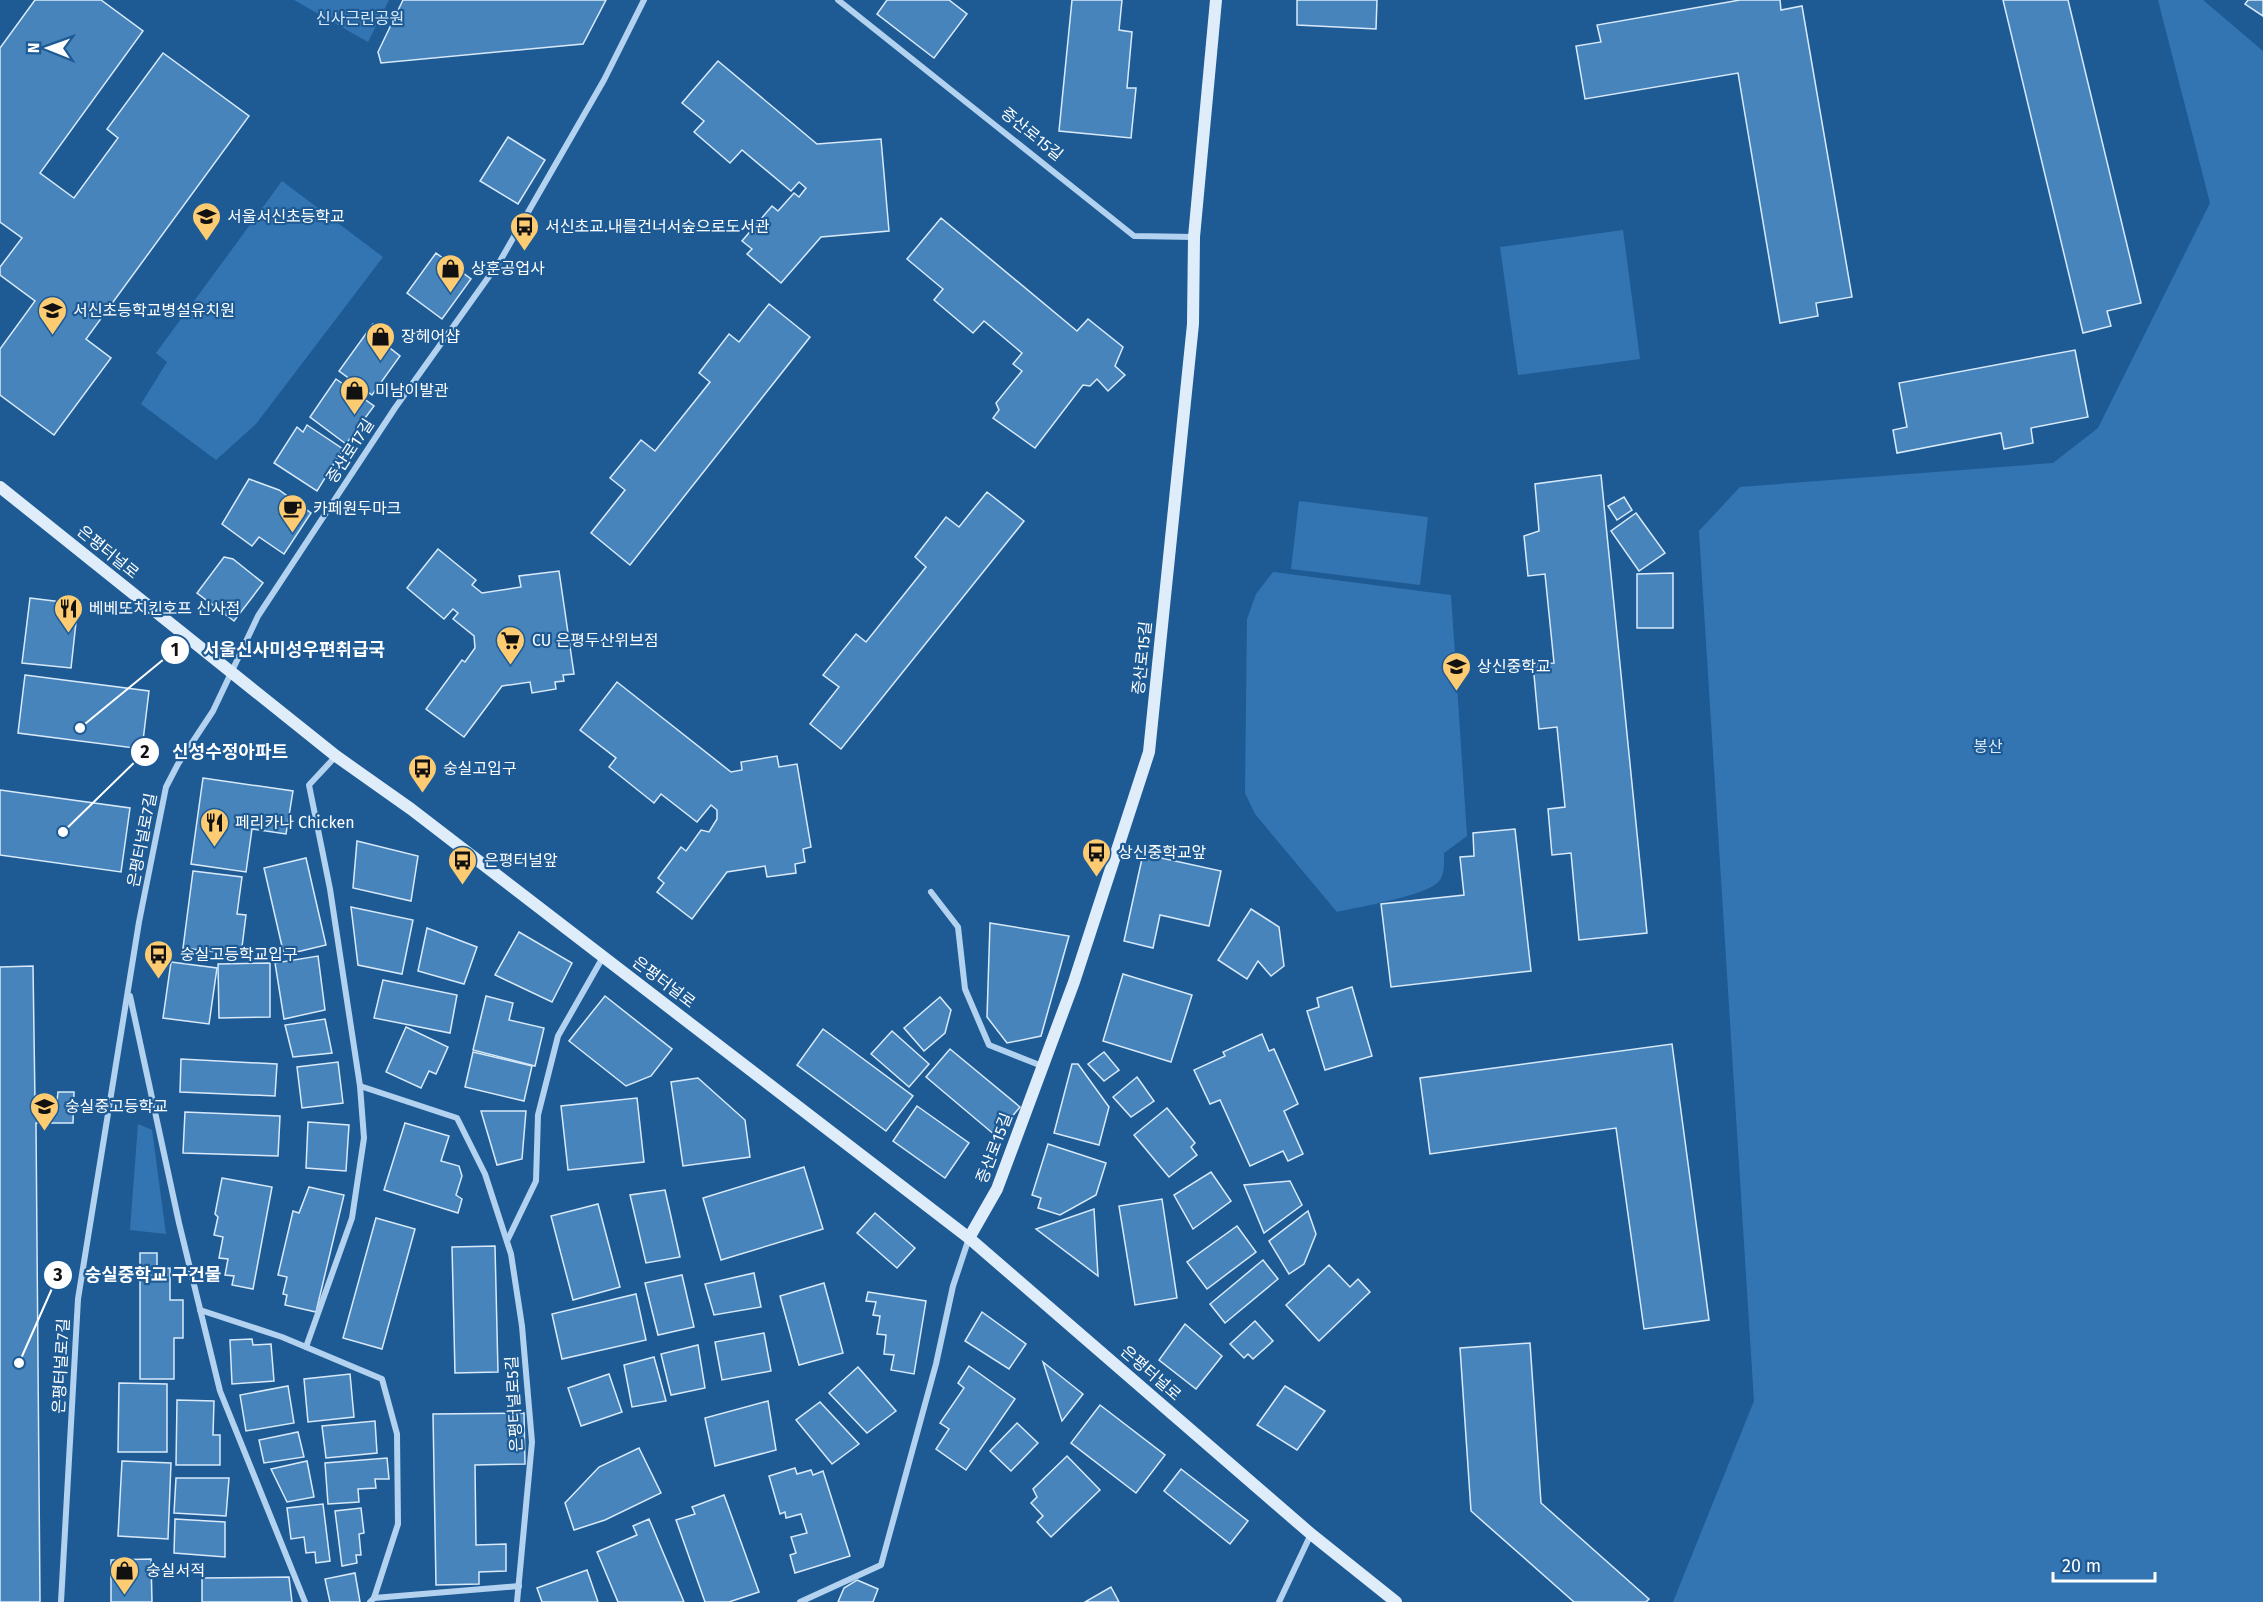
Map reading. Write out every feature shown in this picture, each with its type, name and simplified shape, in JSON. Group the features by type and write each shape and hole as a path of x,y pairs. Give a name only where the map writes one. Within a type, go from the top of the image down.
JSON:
{"main road":[{"name":"증산로15길","path":"969,1238 997,1189 1074,981 1149,752 1193,324 1194,237 1216,0"},
{"name":"은평터널로","path":"0,487 336,756 411,809 969,1238 1311,1534 1396,1602"}],"street":[{"name":"증산로17길","path":"233,673 258,616 395,408 507,252 604,80 644,0"},
{"name":"증산로15길","path":"838,0 1134,236 1194,237"},
{"name":"은평터널로7길","path":"62,1602 78,1299 139,922 166,787 177,764 213,711 233,673"},
{"path":"306,1347 352,1218 364,1138 360,1086 330,889 309,785 336,756"},
{"path":"931,892 958,927 965,989 989,1045 1042,1066"},
{"path":"507,1241 536,1181 538,1115 558,1036 604,957"},
{"name":"은평터널로7길","path":"129,992 178,1223 220,1391 305,1602"},
{"name":"은평터널로5길","path":"360,1086 457,1118 484,1174 507,1241 522,1326 532,1442 517,1602"},
{"path":"802,1602 881,1565 936,1364 953,1286 969,1238"},
{"path":"200,1310 306,1347 382,1379 397,1434 398,1524 372,1600 519,1587"},
{"path":"1279,1602 1311,1534"}],"green space":[{"name":"신사근린공원","path":"294,0 389,0 368,42"},
{"name":"봉산","path":"2158,0 2203,0 2263,51 2263,1602 1673,1602 1754,1401 1699,531 1740,487 2053,463 2098,428 2210,203"},
{"path":"282,181 383,257 256,424 216,460 141,404 167,362 156,353"},
{"path":"1623,230 1640,359 1518,375 1500,247"},
{"path":"1299,501 1428,517 1420,585 1291,569"},
{"path":"1273,572 1451,595 1467,836 1444,853 1443,874 1433,886 1408,896 1337,912 1255,814 1245,793 1247,619 1256,594"},
{"path":"138,1124 152,1130 166,1234 130,1230"}],"building":[{"path":"35,0 101,0 143,31 40,173 74,198 118,138 107,129 163,53 249,116 86,339 111,358 54,435 0,395 0,349 35,301 0,275 0,267 22,238 0,222 0,48"},
{"path":"403,0 606,0 583,44 381,63 378,52"},
{"path":"887,0 949,0 967,14 934,58 877,14"},
{"path":"1072,0 1122,0 1119,30 1132,32 1127,88 1136,88 1131,138 1059,131"},
{"path":"1297,0 1377,0 1376,29 1297,25"},
{"path":"1740,0 1780,0 1781,10 1802,6 1852,297 1816,303 1818,316 1780,323 1738,73 1585,99 1576,46 1601,42 1597,25"},
{"path":"2003,0 2068,0 2141,303 2107,311 2111,326 2083,333"},
{"path":"2248,0 2263,0 2263,16 2245,4"},
{"path":"718,61 817,144 881,139 889,231 821,237 781,283 747,254 752,249 742,241 772,206 778,211 794,193 799,197 806,188 799,182 791,191 742,150 730,163 694,132 704,121 682,103"},
{"path":"508,137 545,160 518,204 480,181"},
{"path":"941,218 1077,331 1088,319 1123,347 1115,366 1125,375 1108,391 1097,379 1090,386 1083,385 1035,448 993,418 999,410 996,403 1022,371 1013,364 1022,353 984,321 973,333 934,300 943,289 907,259"},
{"path":"436,253 471,279 442,319 407,293"},
{"path":"769,304 810,337 630,565 591,533 625,490 610,478 641,440 655,451 710,382 699,373 729,334 739,342"},
{"path":"373,324 386,333 381,341 400,356 372,395 339,371"},
{"path":"2075,350 2088,417 2031,428 2033,443 2004,449 2001,433 1897,453 1893,430 1907,427 1899,383"},
{"path":"336,379 374,406 346,444 310,417"},
{"path":"307,425 343,449 317,491 274,463 297,427 303,432"},
{"path":"1601,475 1647,933 1579,940 1571,853 1552,855 1548,809 1565,807 1557,727 1539,729 1533,664 1554,663 1545,574 1528,576 1524,536 1539,531 1535,484"},
{"path":"249,479 279,490 311,513 284,554 259,537 252,546 222,524"},
{"path":"987,492 1024,521 841,749 810,724 839,687 823,675 856,634 866,642 926,567 915,557 946,517 959,527"},
{"path":"1624,497 1632,510 1617,520 1608,506"},
{"path":"1636,513 1665,553 1639,571 1611,531"},
{"path":"438,549 476,580 472,585 482,593 521,587 519,576 559,571 574,674 563,675 564,681 555,682 556,689 532,693 530,682 502,686 464,737 426,709 462,660 465,662 475,648 474,636 453,619 458,613 453,609 444,619 407,588"},
{"path":"224,557 233,559 263,583 234,621 197,593"},
{"path":"1673,573 1673,628 1637,628 1637,574"},
{"path":"30,598 78,604 71,668 22,663"},
{"path":"25,675 149,691 142,749 18,733"},
{"path":"617,682 731,772 742,770 741,762 777,756 779,767 797,764 811,847 803,849 805,862 795,864 796,873 767,877 765,866 727,872 692,919 657,892 664,883 658,878 681,847 686,851 701,830 709,832 717,819 717,810 711,805 697,822 661,794 654,803 609,767 616,758 580,730"},
{"path":"203,778 293,791 286,834 252,829 246,872 191,864"},
{"path":"0,790 130,808 121,872 0,855"},
{"path":"1515,829 1531,971 1391,987 1381,904 1464,895 1460,857 1474,856 1473,833"},
{"path":"357,841 418,856 411,901 353,888"},
{"path":"1143,854 1221,871 1209,926 1160,915 1153,948 1124,941"},
{"path":"306,858 326,945 284,955 264,868"},
{"path":"193,871 242,877 237,914 246,915 241,955 183,948"},
{"path":"351,907 413,920 402,974 358,965"},
{"path":"1251,909 1279,927 1284,966 1271,976 1258,961 1247,979 1218,960"},
{"path":"990,923 1069,936 1041,1036 1007,1043 987,1017"},
{"path":"427,928 477,947 464,984 418,971"},
{"path":"519,932 572,963 552,1002 495,975"},
{"path":"318,956 325,1010 284,1019 275,963"},
{"path":"171,962 217,968 209,1024 163,1018"},
{"path":"270,963 270,1017 219,1018 218,964"},
{"path":"33,966 35,1102 57,1101 58,1092 74,1092 73,1123 36,1123 40,1602 0,1602 0,967"},
{"path":"1123,974 1192,995 1171,1062 1103,1041"},
{"path":"383,980 457,995 450,1033 374,1018"},
{"path":"1352,987 1372,1056 1325,1070 1307,1011 1319,1007 1317,998"},
{"path":"486,996 513,1003 509,1020 544,1028 535,1066 473,1050"},
{"path":"605,996 672,1049 651,1076 626,1086 569,1041"},
{"path":"940,997 951,1010 945,1033 924,1051 904,1028"},
{"path":"325,1019 332,1053 293,1057 285,1025"},
{"path":"406,1027 448,1047 436,1074 429,1071 421,1088 386,1072"},
{"path":"823,1029 913,1096 886,1131 797,1065"},
{"path":"892,1031 929,1064 909,1087 871,1054"},
{"path":"1262,1034 1269,1051 1274,1049 1298,1104 1284,1111 1303,1154 1288,1161 1283,1151 1250,1166 1220,1100 1210,1104 1194,1070 1225,1056 1223,1052"},
{"path":"1672,1044 1709,1320 1644,1329 1616,1128 1430,1154 1420,1078"},
{"path":"950,1049 1020,1107 996,1136 926,1077"},
{"path":"473,1052 532,1066 524,1101 465,1087"},
{"path":"1104,1052 1119,1070 1104,1081 1088,1064"},
{"path":"181,1059 277,1064 275,1096 180,1092"},
{"path":"338,1062 343,1103 302,1108 297,1067"},
{"path":"1072,1064 1078,1064 1109,1107 1099,1145 1054,1133"},
{"path":"1137,1077 1154,1101 1131,1117 1113,1097"},
{"path":"698,1078 745,1120 750,1157 683,1166 671,1082"},
{"path":"637,1098 644,1162 568,1170 561,1106"},
{"path":"917,1106 969,1143 945,1178 893,1141"},
{"path":"1167,1108 1195,1143 1191,1147 1197,1155 1169,1177 1134,1135"},
{"path":"481,1111 526,1111 522,1159 497,1165"},
{"path":"185,1112 280,1116 278,1156 183,1153"},
{"path":"308,1122 349,1125 346,1171 306,1168"},
{"path":"405,1123 449,1136 441,1161 459,1166 462,1176 456,1195 462,1199 458,1213 384,1190"},
{"path":"1048,1144 1106,1163 1096,1195 1060,1215 1038,1208 1041,1198 1032,1195"},
{"path":"804,1167 823,1229 721,1260 703,1198"},
{"path":"1211,1172 1231,1201 1193,1229 1174,1195"},
{"path":"222,1178 272,1187 253,1289 232,1285 234,1276 225,1275 228,1259 219,1258 223,1237 214,1235 218,1217 215,1214"},
{"path":"1290,1181 1302,1205 1264,1233 1244,1185"},
{"path":"309,1187 344,1195 316,1312 285,1305 287,1295 283,1294 287,1277 278,1275 293,1211 299,1213"},
{"path":"665,1190 680,1257 646,1263 630,1195"},
{"path":"1162,1199 1177,1298 1135,1305 1119,1206"},
{"path":"598,1204 620,1287 573,1300 551,1216"},
{"path":"1094,1209 1098,1276 1036,1229"},
{"path":"1308,1211 1316,1234 1304,1264 1289,1274 1269,1241"},
{"path":"875,1213 915,1248 897,1268 857,1233"},
{"path":"376,1218 415,1229 382,1349 343,1338"},
{"path":"1237,1226 1256,1252 1207,1289 1187,1262"},
{"path":"495,1246 498,1372 455,1373 452,1247"},
{"path":"140,1253 157,1253 157,1269 170,1268 170,1300 183,1300 183,1338 174,1338 174,1379 140,1379"},
{"path":"1263,1260 1278,1279 1225,1323 1210,1304"},
{"path":"1329,1265 1350,1287 1358,1279 1370,1292 1319,1341 1286,1305"},
{"path":"754,1273 761,1307 714,1315 705,1284"},
{"path":"682,1275 694,1327 658,1335 645,1283"},
{"path":"824,1283 843,1353 799,1365 780,1296"},
{"path":"868,1292 926,1301 914,1374 891,1370 894,1355 884,1354 886,1335 877,1334 880,1316 873,1315 876,1302 866,1301"},
{"path":"636,1294 646,1340 562,1359 552,1314"},
{"path":"982,1312 1026,1344 1009,1369 965,1341"},
{"path":"1255,1321 1273,1341 1253,1359 1248,1354 1244,1358 1230,1344"},
{"path":"1185,1324 1222,1356 1196,1389 1159,1360"},
{"path":"764,1333 771,1371 722,1380 715,1342"},
{"path":"252,1339 253,1345 271,1344 274,1381 232,1384 230,1340"},
{"path":"1530,1343 1541,1503 1649,1599 1646,1602 1574,1602 1471,1511 1460,1348"},
{"path":"698,1345 705,1388 671,1395 661,1354"},
{"path":"654,1357 666,1401 632,1407 624,1365"},
{"path":"1043,1362 1083,1394 1062,1421"},
{"path":"969,1366 1015,1399 966,1470 936,1449 949,1429 940,1423 964,1388 958,1383"},
{"path":"858,1367 896,1411 867,1433 829,1393"},
{"path":"350,1374 354,1417 308,1422 304,1379"},
{"path":"609,1374 622,1412 581,1426 568,1388"},
{"path":"119,1383 167,1384 167,1452 118,1452"},
{"path":"288,1386 294,1423 246,1431 240,1395"},
{"path":"1285,1386 1325,1411 1297,1450 1257,1425"},
{"path":"177,1400 214,1401 213,1435 220,1435 220,1465 176,1465"},
{"path":"768,1401 776,1450 715,1466 705,1418"},
{"path":"820,1402 859,1444 832,1464 796,1420"},
{"path":"1100,1405 1165,1455 1136,1493 1071,1443"},
{"path":"524,1413 525,1464 475,1465 476,1545 506,1544 506,1571 479,1572 479,1584 436,1585 433,1414"},
{"path":"375,1421 377,1453 326,1458 322,1426"},
{"path":"1017,1423 1038,1443 1011,1471 990,1451"},
{"path":"298,1432 304,1457 264,1463 259,1440"},
{"path":"639,1448 661,1493 605,1520 574,1530 565,1503 599,1467"},
{"path":"1067,1456 1100,1490 1051,1537 1037,1522 1043,1516 1031,1503 1037,1497 1033,1489"},
{"path":"387,1458 389,1479 375,1479 376,1488 358,1489 359,1502 328,1504 325,1463"},
{"path":"122,1461 171,1463 168,1539 118,1536"},
{"path":"307,1461 314,1497 287,1502 271,1469"},
{"path":"795,1468 797,1474 811,1470 813,1475 823,1471 850,1556 795,1573 790,1555 796,1553 791,1537 807,1533 801,1514 786,1518 785,1512 780,1514 769,1476"},
{"path":"1181,1469 1248,1521 1230,1544 1164,1491"},
{"path":"176,1478 229,1478 226,1516 174,1513"},
{"path":"724,1495 759,1592 729,1602 705,1602 676,1520 695,1514 692,1507"},
{"path":"323,1504 330,1561 316,1563 315,1552 306,1553 304,1537 291,1539 287,1508"},
{"path":"361,1508 364,1533 359,1534 361,1555 356,1555 357,1563 342,1566 335,1511"},
{"path":"175,1519 225,1522 225,1557 174,1553"},
{"path":"649,1519 684,1602 618,1602 597,1552 637,1535 633,1526"},
{"path":"151,1559 152,1602 111,1602 111,1560"},
{"path":"587,1570 598,1602 542,1602 537,1588"},
{"path":"355,1573 360,1602 330,1602 325,1579"},
{"path":"289,1577 292,1602 202,1602 202,1578"},
{"path":"857,1580 878,1589 873,1602 838,1602 844,1588"},
{"path":"1111,1587 1119,1602 1085,1602"}],"place":[{"name":"서울서신초등학교","path":"206,242"},
{"name":"서신초교.내를건너서숲으로도서관","path":"524,252"},
{"name":"상훈공업사","path":"450,294"},
{"name":"서신초등학교병설유치원","path":"52,336"},
{"name":"장헤어샵","path":"380,362"},
{"name":"미남이발관","path":"354,416"},
{"name":"카페원두마크","path":"292,534"},
{"name":"베베또치킨호프 신사점","path":"68,634"},
{"name":"CU 은평두산위브점","path":"511,666"},
{"name":"상신중학교","path":"1456,692"},
{"name":"서울신사미성우편취급국","path":"80,728"},
{"name":"숭실고입구","path":"422,794"},
{"name":"신성수정아파트","path":"63,832"},
{"name":"페리카나 Chicken","path":"214,848"},
{"name":"상신중학교앞","path":"1097,878"},
{"name":"은평터널앞","path":"463,886"},
{"name":"숭실고등학교입구","path":"159,980"},
{"name":"숭실중고등학교","path":"44,1132"},
{"name":"숭실중학교 구건물","path":"19,1363"},
{"name":"숭실서적","path":"125,1596"}]}
